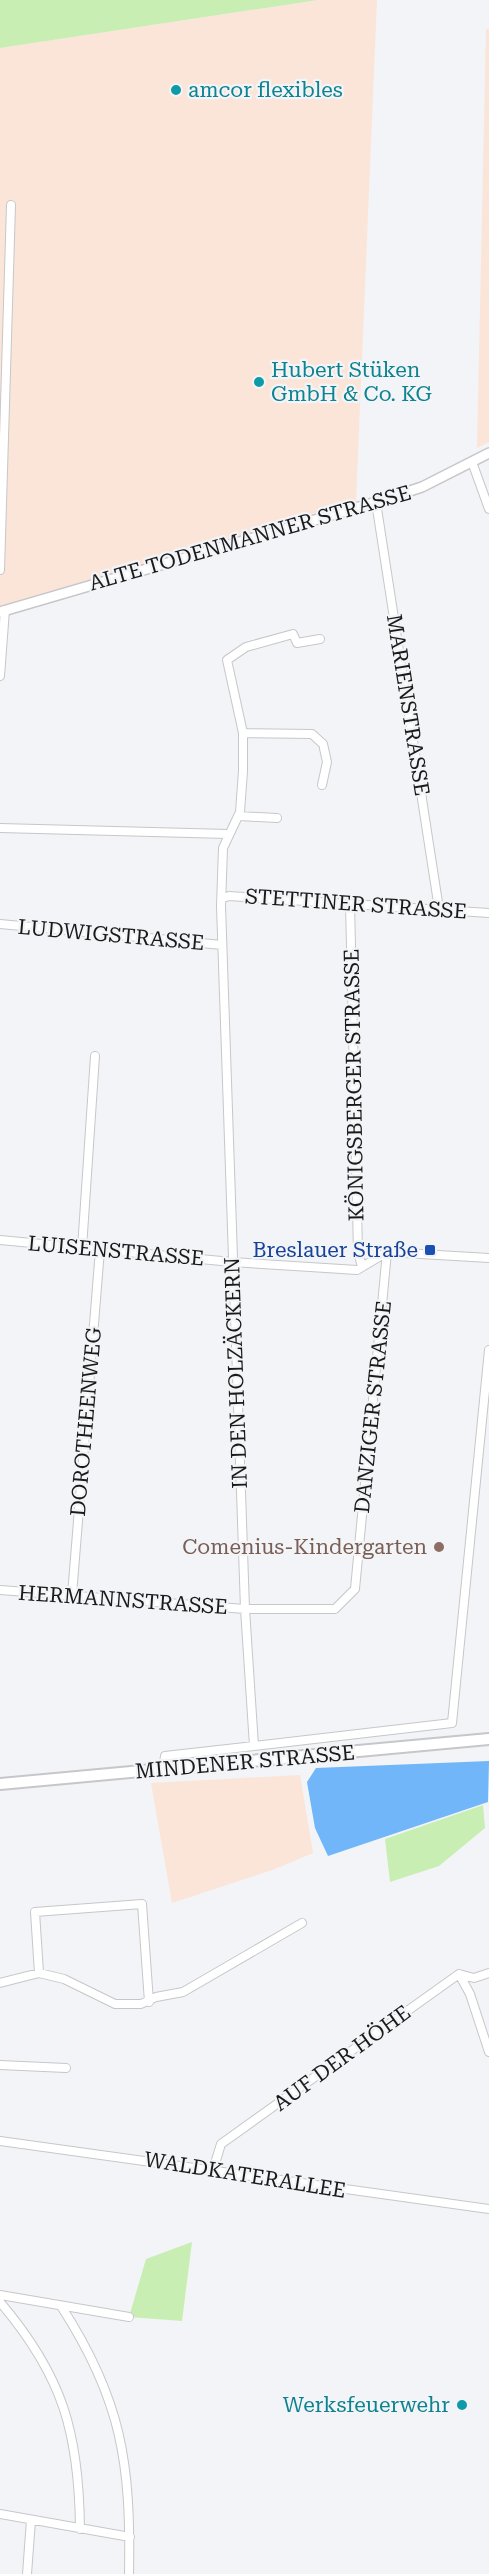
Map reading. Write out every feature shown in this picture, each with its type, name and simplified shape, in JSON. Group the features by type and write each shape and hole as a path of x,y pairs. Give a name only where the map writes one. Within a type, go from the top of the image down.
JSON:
{"main road":[{"name":"MINDENER STRASSE","path":"0,1784 489,1739"}],"street":[{"path":"0,570 11,205"},
{"name":"ALTE TODENMANNER STRASSE","path":"3,611 376,502 422,486 489,453"},
{"path":"472,462 489,509"},
{"name":"MARIENSTRASSE","path":"376,502 439,909"},
{"path":"0,676 3,611"},
{"path":"0,828 228,834 239,816 243,733 227,660 246,647 293,634 297,644 320,639"},
{"path":"243,733 312,734 323,744 327,762 322,785"},
{"path":"239,816 277,818"},
{"name":"IN DEN HOLZÄCKERN","path":"228,834 223,848 222,945 245,1609 254,1746"},
{"name":"STETTINER STRASSE","path":"223,898 229,896 489,913"},
{"name":"KÖNIGSBERGER STRASSE","path":"350,903 358,1252 362,1267"},
{"name":"LUDWIGSTRASSE","path":"0,924 222,945"},
{"path":"82,1248 95,1056"},
{"name":"LUISENSTRASSE","path":"0,1240 232,1262"},
{"name":"DOROTHEENWEG","path":"72,1595 100,1250"},
{"path":"232,1262 357,1270 387,1252 489,1258"},
{"name":"DANZIGER STRASSE","path":"245,1609 335,1609 355,1590 387,1252"},
{"path":"163,1769 165,1756 452,1724 489,1350"},
{"name":"HERMANNSTRASSE","path":"0,1590 245,1609"},
{"path":"39,1973 35,1912 142,1904 148,2002"},
{"path":"0,1983 39,1973 64,1979 115,2004 148,2002 156,1997 183,1992 302,1923"},
{"path":"459,1974 474,1978 489,1972"},
{"path":"459,1974 470,1994 489,2052"},
{"name":"AUF DER HÖHE","path":"213,2170 221,2144 459,1974"},
{"path":"0,2065 66,2067"},
{"name":"WALDKATERALLEE","path":"0,2141 489,2210"},
{"path":"0,2295 129,2317"},
{"path":"0,2302 34,2344 62,2400 79,2476 80,2529"},
{"path":"61,2306 96,2363 117,2423 124,2455 129,2574"},
{"path":"0,2514 129,2537"},
{"path":"27,2574 31,2520"}],"shaded area":[{"path":"318,0 377,0 356,501 0,606 0,48"},
{"path":"486,29 489,29 489,442 477,448"},
{"path":"300,1775 313,1853 275,1869 172,1903 151,1783"}],"green space":[{"path":"0,0 318,0 0,48"},
{"path":"483,1805 485,1828 439,1866 390,1882 385,1839"},
{"path":"192,2242 182,2321 129,2317 146,2259"}],"water":[{"path":"489,1761 488,1802 328,1856 315,1828 307,1782 316,1768"}],"place":[{"name":"amcor flexibles","path":"176,90"},
{"name":"Hubert Stüken GmbH & Co. KG","path":"259,382"},
{"name":"Breslauer Straße","path":"430,1250"},
{"name":"Comenius-Kindergarten","path":"439,1547"},
{"name":"Werksfeuerwehr","path":"462,2405"}]}
